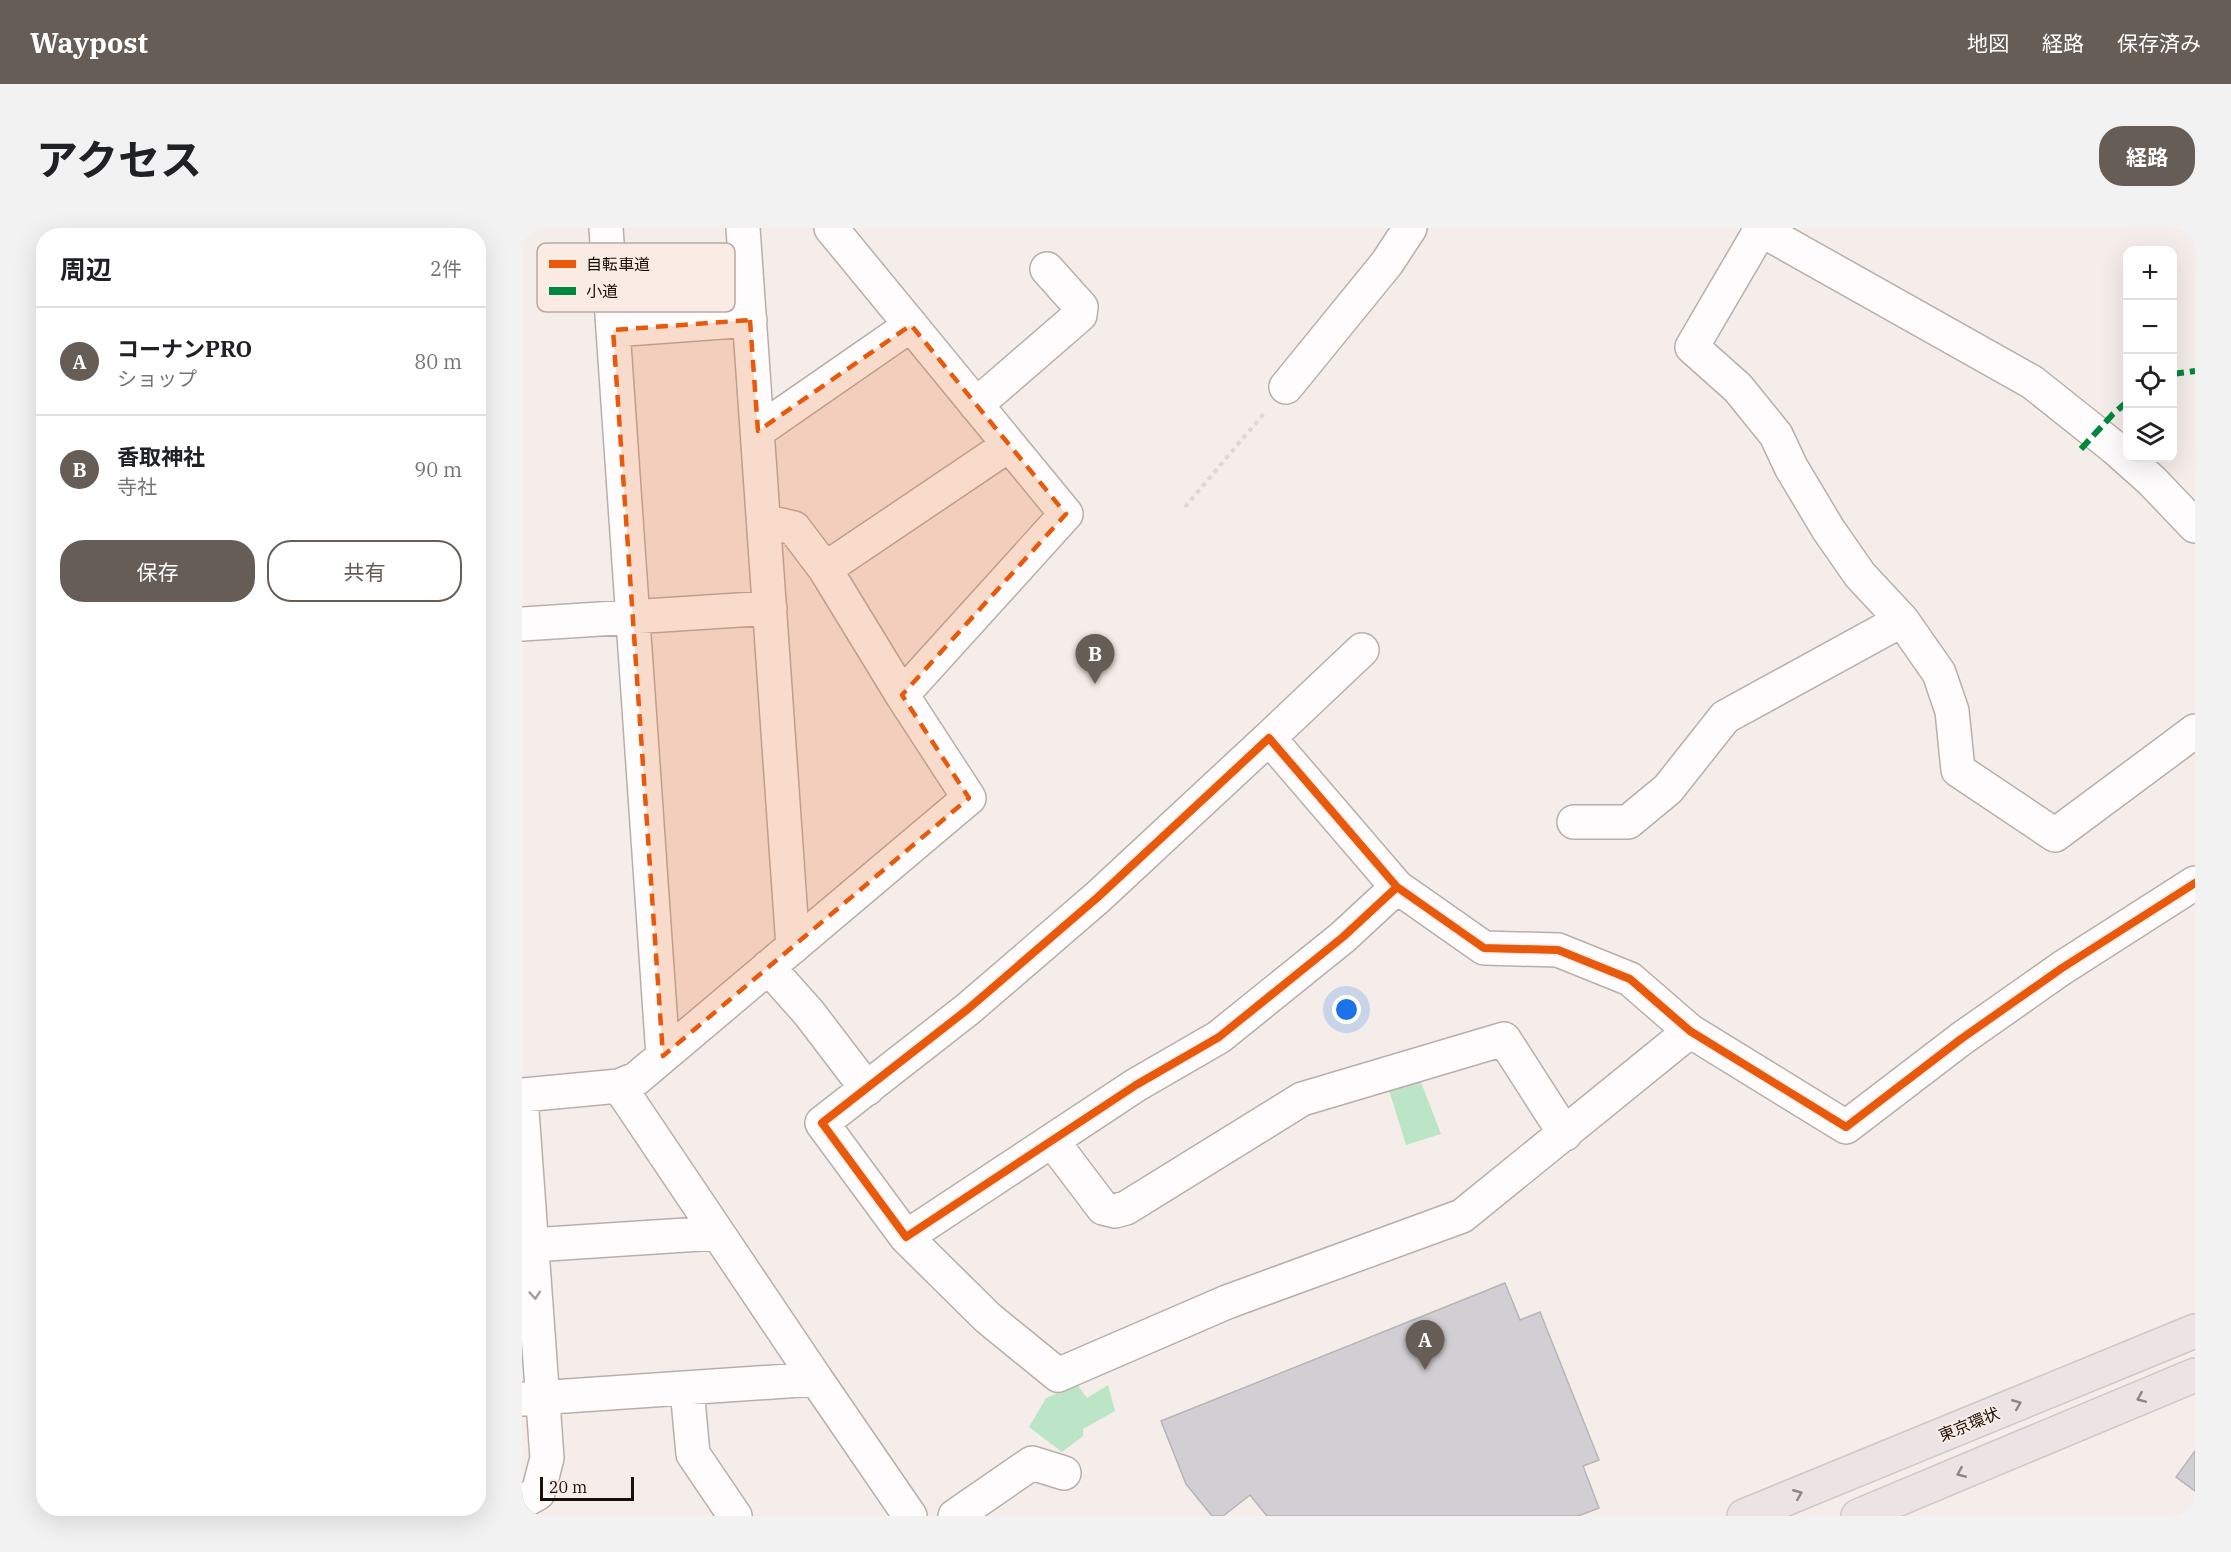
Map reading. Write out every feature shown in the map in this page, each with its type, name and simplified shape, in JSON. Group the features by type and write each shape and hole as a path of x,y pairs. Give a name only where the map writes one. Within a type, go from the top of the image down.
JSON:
{"highway":[{"name":"東京環状","path":"1744,1516 2195,1331"},
{"path":"1858,1516 2195,1375"}],"street":[{"path":"606,228 607,243"},
{"path":"743,228 793,947"},
{"path":"831,228 1066,514 902,695"},
{"path":"1286,387 1387,263 1410,228"},
{"path":"2195,526 2152,481 2115,448 2032,382 1759,229 1692,347 1738,388 1776,435 1791,467 1828,529 1860,575 1902,620 1939,673 1952,711 1959,770 2055,835 2195,730"},
{"path":"976,405 1080,315 1081,307 1047,269"},
{"path":"612,312 663,1056"},
{"path":"613,330 750,320"},
{"path":"758,431 911,325"},
{"path":"825,569 1009,445"},
{"path":"522,1095 619,1086 636,1079 969,798 902,695 825,569 794,528 764,521"},
{"path":"522,624 770,608"},
{"path":"1574,822 1628,822 1668,789 1725,717 1902,620"},
{"path":"1362,650 1098,897 968,1009 822,1124 906,1237 988,1318 1058,1375 1227,1302 1462,1216 1566,1134 1690,1031"},
{"path":"1269,738 1397,887 1484,948 1558,950 1630,979 1690,1031 1846,1127 1961,1039 2062,968 2195,883"},
{"path":"906,1237 1136,1085 1219,1037 1343,937 1397,887"},
{"path":"768,967 809,1013 867,1089"},
{"path":"1053,1142 1103,1208 1115,1211 1126,1208 1302,1099 1504,1039 1566,1134"},
{"path":"619,1086 716,1233 910,1516"},
{"path":"522,1111 531,1245 532,1398 547,1458 534,1495"},
{"path":"531,1245 716,1233"},
{"path":"532,1398 816,1379"},
{"path":"687,1389 693,1454 735,1516"},
{"path":"955,1516 1032,1463 1064,1473"}],"path":[{"path":"1185,507 1286,387"}],"highlighted area":[{"path":"750,320 758,431 911,325 1066,514 902,695 969,798 663,1056 613,330"}],"green space":[{"path":"1419,1077 1441,1134 1406,1145 1389,1090"},
{"path":"1077,1384 1087,1398 1108,1385 1115,1411 1083,1429 1083,1436 1062,1452 1029,1427 1046,1398"}],"building":[{"path":"1505,1283 1520,1320 1540,1312 1599,1460 1583,1466 1599,1508 1578,1516 1267,1516 1250,1495 1223,1516 1212,1516 1186,1484 1161,1421"},
{"path":"2195,1451 2195,1491 2176,1477"}],"marked path":[{"path":"2177,373 2195,371"},
{"path":"2081,449 2123,405"}],"cycle path":[{"path":"1397,887 1343,937 1219,1037 1136,1085 906,1237 822,1123 968,1009 1098,897 1269,738 1397,887 1484,948 1558,950 1630,979 1690,1031 1846,1127 1961,1039 2062,968 2195,883"}],"place":[{"name":"香取神社","path":"1095,684"},
{"name":"コーナンPRO","path":"1425,1370"}]}
